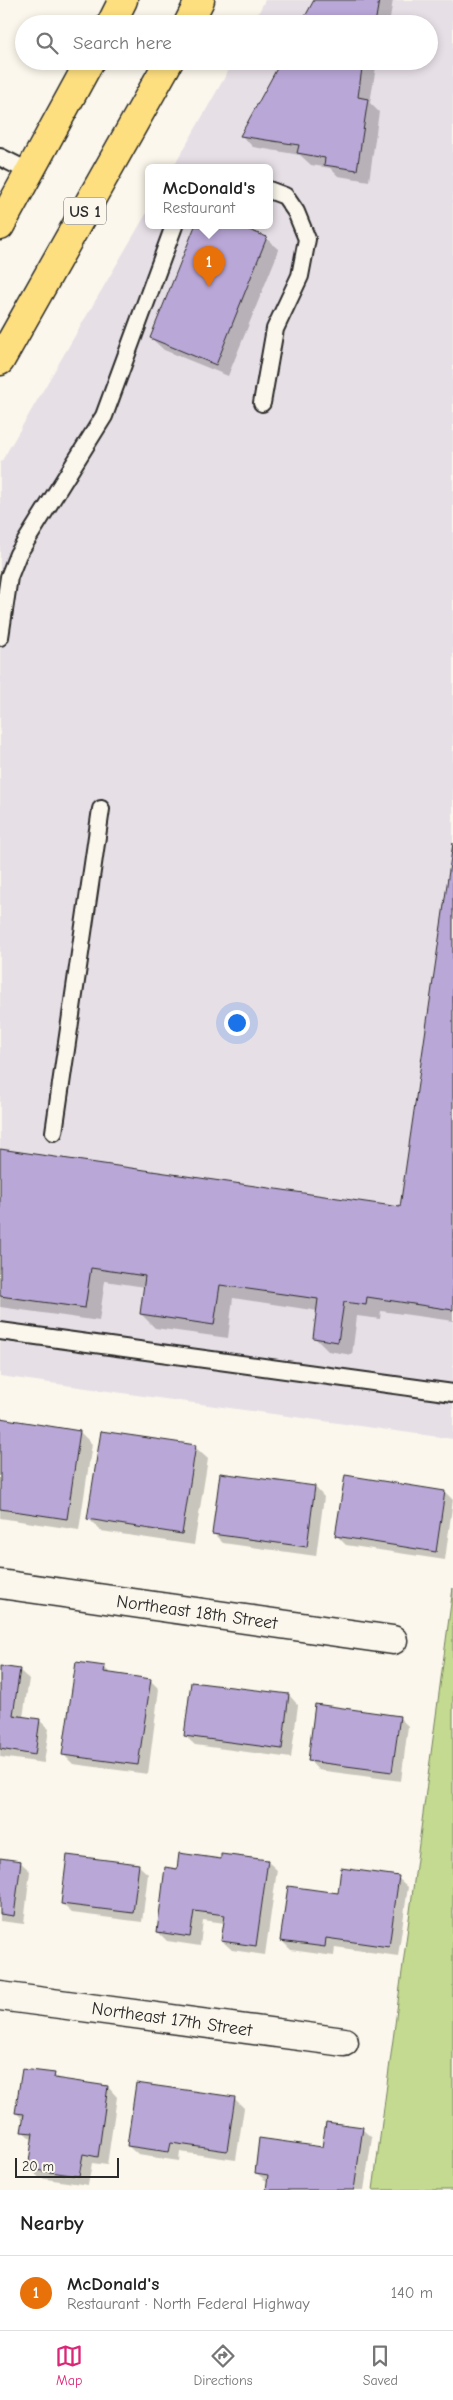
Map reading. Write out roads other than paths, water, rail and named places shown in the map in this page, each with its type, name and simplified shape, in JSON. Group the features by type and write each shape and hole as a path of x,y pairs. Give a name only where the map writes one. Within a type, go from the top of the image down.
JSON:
{"main road":[{"path":"115,15 123,0"},
{"path":"192,15 200,0"},
{"path":"0,226 85,70"},
{"name":"US 1","path":"0,361 164,70"}],"street":[{"name":"Northeast 18th Street","path":"0,1584 393,1640"},
{"name":"Northeast 17th Street","path":"0,1996 344,2042"}],"lane":[{"path":"0,157 30,172"},
{"path":"262,403 275,329 300,276 307,239 296,212 285,196 273,192"},
{"path":"0,636 9,577 18,554 104,416 114,383 173,229"},
{"path":"54,1132 100,809"},
{"path":"0,1331 453,1393"}],"place":[{"name":"McDonald's","path":"209,287"}]}
